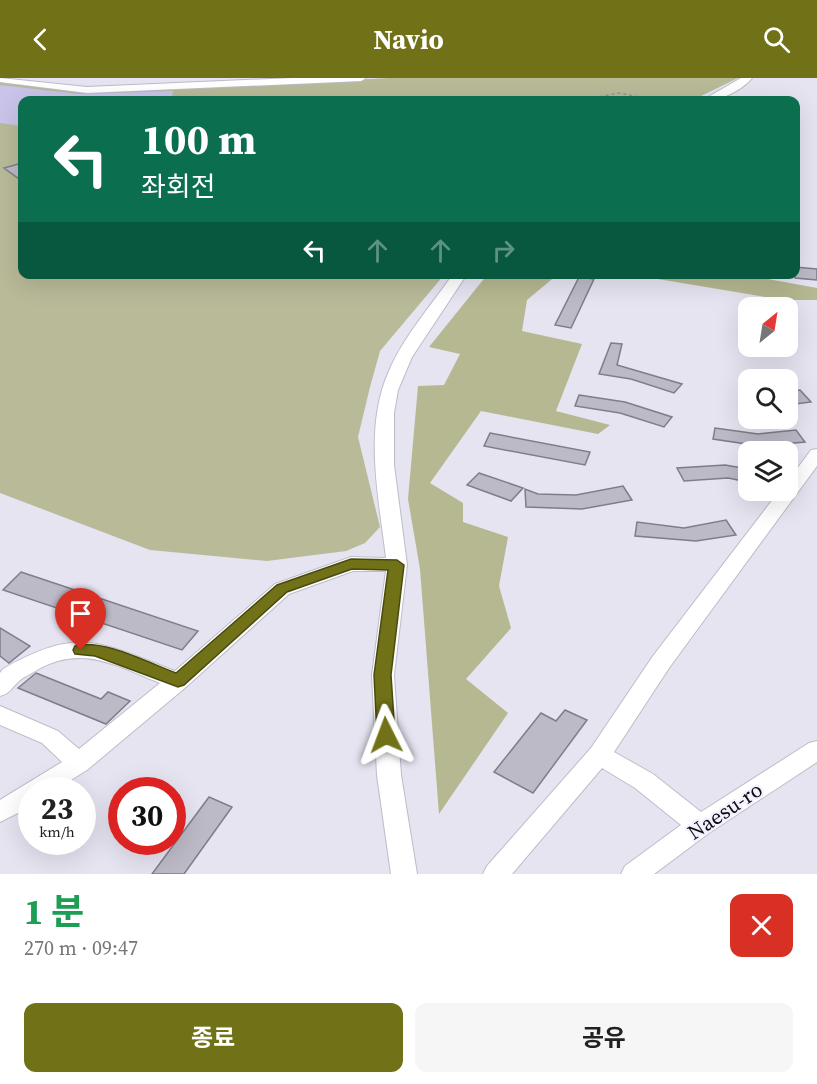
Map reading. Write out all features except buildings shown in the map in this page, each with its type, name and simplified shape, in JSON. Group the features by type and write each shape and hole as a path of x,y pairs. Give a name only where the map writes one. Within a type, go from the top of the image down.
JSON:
{"street":[{"path":"0,79 87,90 361,78"},
{"path":"716,96 742,83 747,78"},
{"path":"404,874 389,775 382,675 397,565 386,473 385,403 396,370 457,279"},
{"path":"496,874 599,755 661,662 817,454"},
{"path":"57,777 80,763 178,681 282,589 351,564 397,565"},
{"path":"0,688 12,675 42,657 65,650 96,650 178,681"},
{"path":"0,715 50,738 80,763"},
{"name":"Naesu-ro","path":"634,874 700,826 817,750"},
{"path":"599,755 644,781 700,826"},
{"path":"0,812 18,801"}],"path":[{"path":"596,96 627,92 641,96"}],"green space":[{"path":"389,78 738,78 701,96 18,96 18,279 441,279 380,351 370,387 358,437 380,527 365,543 346,551 267,561 150,550 0,493 0,82 85,93"},
{"path":"484,279 552,279 527,300 522,331 582,344 556,411 610,425 598,434 481,411 430,483 463,503 463,522 508,537 499,586 511,628 466,679 508,713 439,814 420,569 408,499 418,386 444,385 460,354 429,347"},
{"path":"658,279 768,279 817,288 817,300 798,300 798,297 765,297"}],"shaded area":[{"path":"0,85 79,94 173,91 172,96 18,96 18,125 0,123"}],"route":[{"path":"81,650 96,650 178,681 282,589 351,564 397,565 382,675 386,735"}]}
